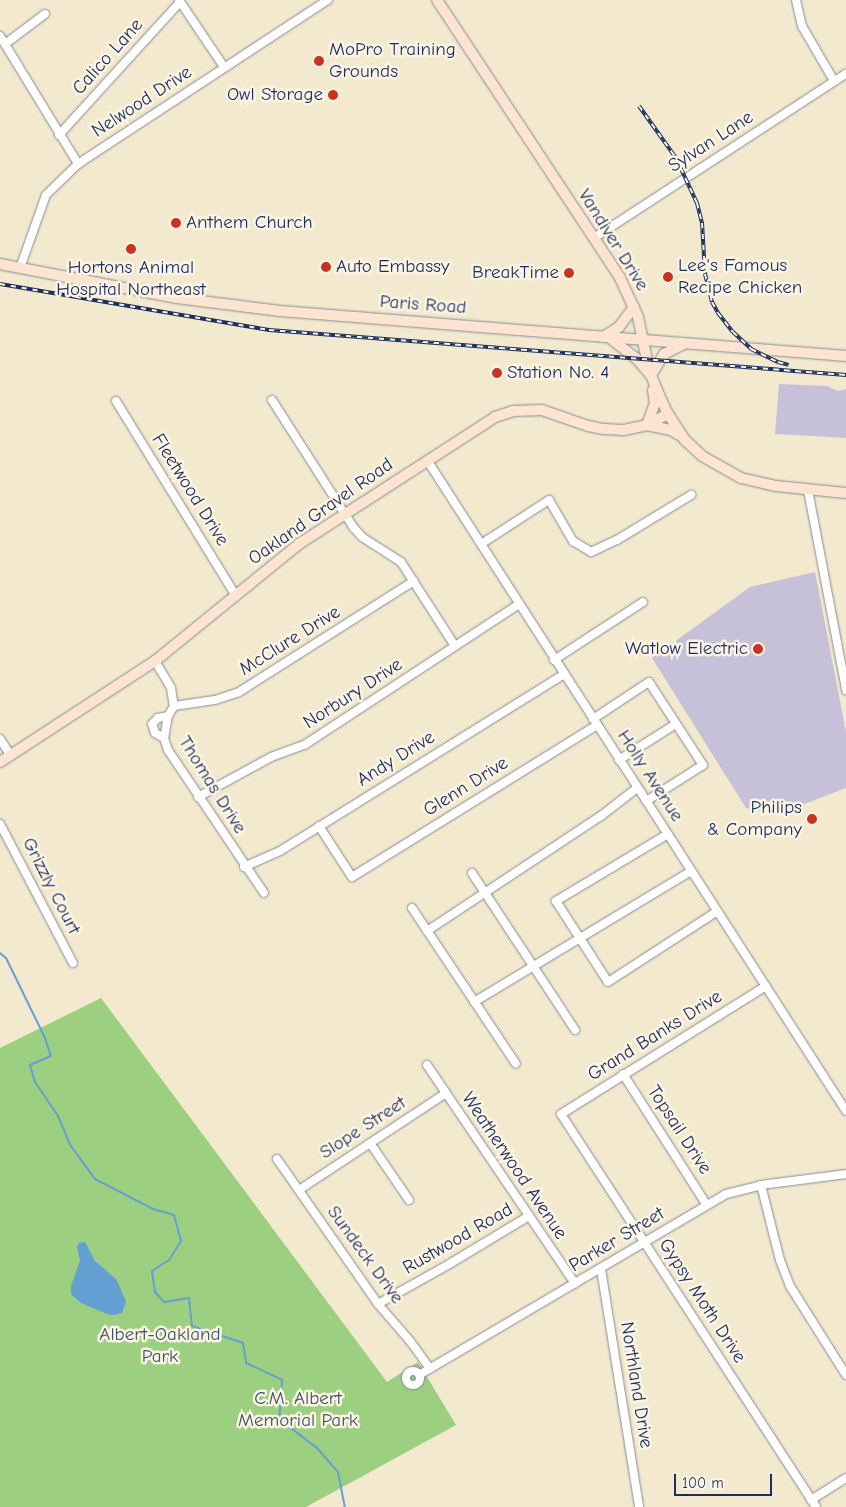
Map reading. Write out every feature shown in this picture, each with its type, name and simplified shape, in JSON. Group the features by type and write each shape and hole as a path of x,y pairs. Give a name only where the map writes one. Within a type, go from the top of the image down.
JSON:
{"main road":[{"name":"Vandiver Drive","path":"436,0 620,278 634,307 652,377 668,414 685,440 702,456 741,478 770,485 846,493"},
{"name":"Paris Road","path":"0,264 177,298 280,311 846,356"},
{"path":"634,307 619,327 607,337 636,358 652,377 655,403 647,425 671,430 685,440"},
{"path":"652,377 664,354 685,343"},
{"name":"Oakland Gravel Road","path":"0,762 155,661 280,558 480,425 514,411 542,410 604,429 624,430 647,425 668,414"}],"street":[{"name":"Nelwood Drive","path":"20,268 46,195 78,164 328,0"},
{"path":"796,0 802,26 834,81"},
{"path":"179,1 224,67"},
{"name":"Calico Lane","path":"59,134 179,1"},
{"path":"5,44 45,14"},
{"path":"0,36 78,164"},
{"name":"Sylvan Lane","path":"594,238 846,74"},
{"path":"272,400 344,514 362,538 401,562 455,646"},
{"name":"Fleetwood Drive","path":"116,401 236,596"},
{"name":"Holly Avenue","path":"426,460 846,1111"},
{"path":"808,490 846,690"},
{"path":"481,544 549,500 574,541 591,552 617,540 691,495"},
{"name":"McClure Drive","path":"174,706 215,700 240,692 414,581"},
{"path":"554,660 643,602"},
{"name":"Norbury Drive","path":"198,797 271,757 306,744 519,604"},
{"path":"155,661 171,688 174,706"},
{"name":"Andy Drive","path":"244,867 280,851 564,674"},
{"name":"Glenn Drive","path":"319,826 352,877 595,722 649,682 676,724"},
{"name":"Thomas Drive","path":"174,706 168,716 164,738 168,750 244,867 264,893"},
{"path":"164,738 155,733 152,724 158,718 168,716"},
{"path":"620,760 676,724 703,765 646,801"},
{"path":"0,739 10,756"},
{"path":"427,930 601,816 637,788"},
{"name":"Grizzly Court","path":"0,824 73,963"},
{"path":"668,834 556,901 608,982 716,912"},
{"path":"474,1002 580,940 691,871"},
{"path":"472,873 575,1030"},
{"path":"412,908 516,1064"},
{"name":"Grand Banks Drive","path":"561,1114 766,986"},
{"name":"Weatherwood Avenue","path":"427,1065 575,1284"},
{"name":"Topsail Drive","path":"623,1074 706,1204"},
{"name":"Slope Street","path":"299,1190 446,1093"},
{"name":"Gypsy Moth Drive","path":"561,1114 814,1503"},
{"path":"370,1143 409,1200"},
{"name":"Sundeck Drive","path":"277,1158 378,1304 410,1341 430,1369"},
{"name":"Parker Street","path":"419,1375 601,1269 706,1204 726,1194 761,1185 846,1174"},
{"path":"761,1185 780,1260 790,1286 846,1375"},
{"name":"Rustwood Road","path":"378,1304 452,1263 529,1216"},
{"name":"Northland Drive","path":"601,1269 638,1507"},
{"path":"814,1503 846,1478"}],"shaded area":[{"path":"779,384 827,386 838,391 846,389 846,438 775,434"},
{"path":"815,572 846,732 846,788 776,815 746,808 652,658 750,587"}],"green space":[{"name":"Albert-Oakland Park","path":"101,998 387,1382 418,1362 456,1425 306,1507 0,1507 0,1048"}],"water":[{"path":"85,1242 95,1261 116,1279 126,1301 122,1313 107,1314 81,1303 71,1294 71,1286 80,1261 77,1247 79,1243"}],"waterway":[{"path":"0,953 6,958 45,1038 51,1056 30,1065 35,1082 58,1116 71,1146 95,1179 153,1209 174,1215 181,1241 169,1260 152,1271 155,1292 164,1302 189,1298 192,1326 243,1343 246,1363 282,1380 279,1419 317,1448 338,1472 345,1507"}],"railway":[{"path":"639,106 676,158 697,203 702,223 705,274 712,302 718,313 733,332 751,349 778,362 789,365"},
{"path":"0,284 269,330 846,375"}],"place":[{"name":"MoPro Training Grounds","path":"319,61"},
{"name":"Owl Storage","path":"333,95"},
{"name":"Anthem Church","path":"176,223"},
{"name":"Hortons Animal Hospital Northeast","path":"131,249"},
{"name":"Auto Embassy","path":"326,267"},
{"name":"BreakTime","path":"569,273"},
{"name":"Lee's Famous Recipe Chicken","path":"668,277"},
{"name":"Station No. 4","path":"497,373"},
{"name":"Watlow Electric","path":"758,649"},
{"name":"Philips & Company","path":"812,819"}],"park label":[{"name":"C.M. Albert Memorial Park","path":"298,1410"}]}
